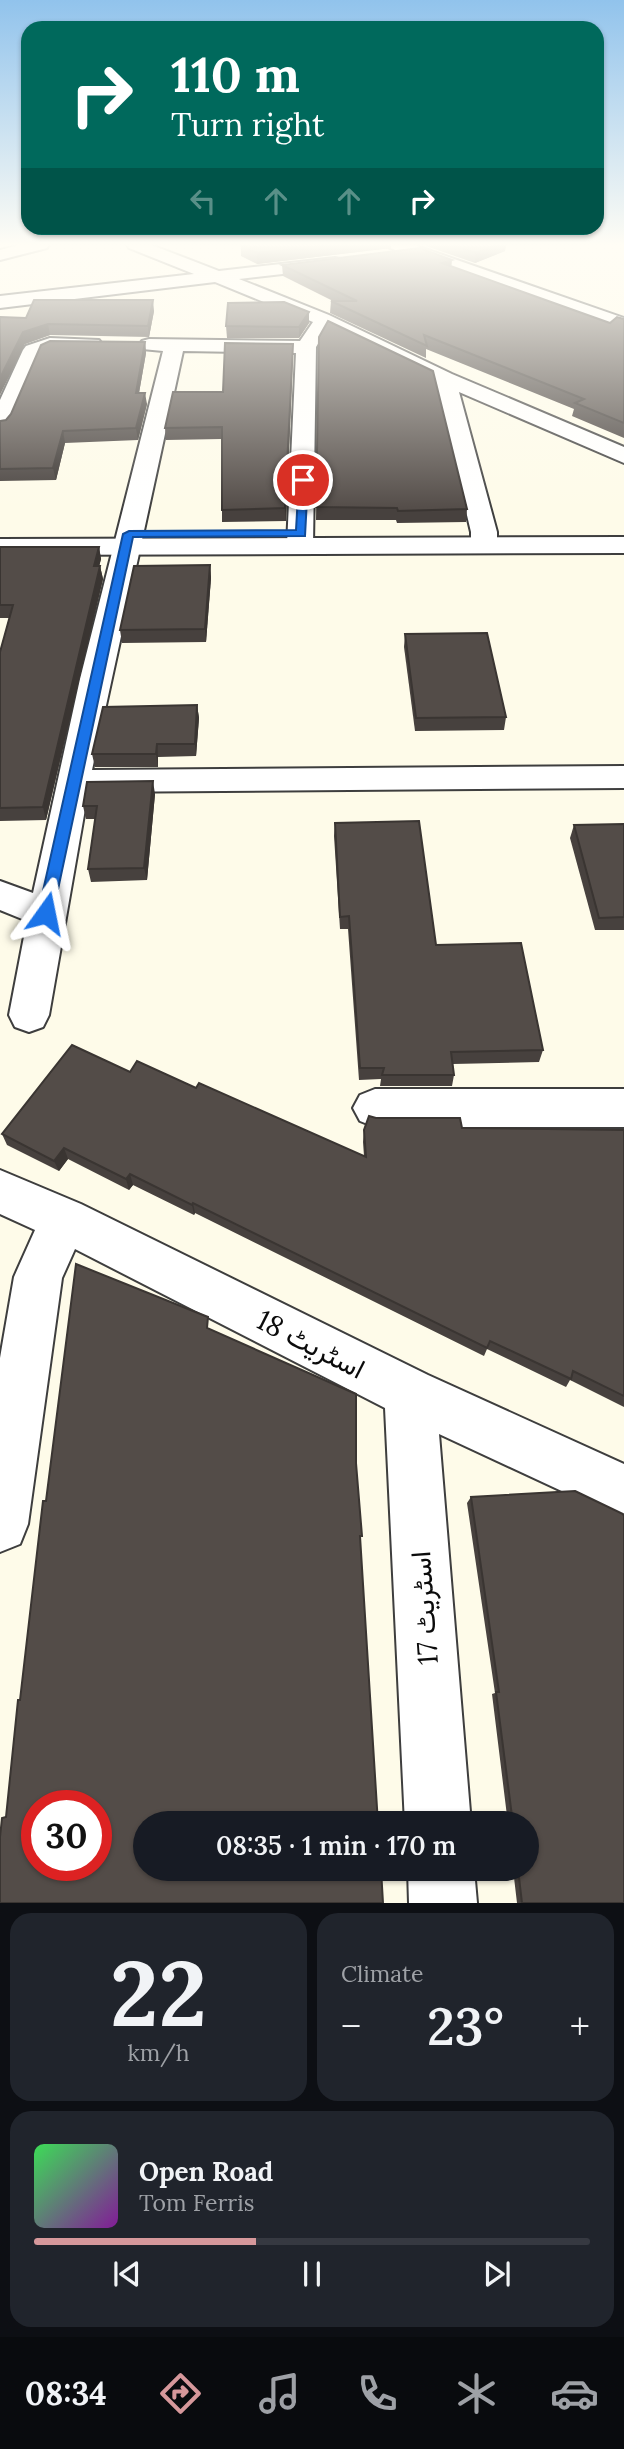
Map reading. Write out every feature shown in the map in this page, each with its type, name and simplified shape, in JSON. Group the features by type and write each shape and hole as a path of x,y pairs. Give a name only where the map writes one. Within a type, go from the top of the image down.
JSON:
{"street":[{"path":"301,539 306,347 314,333"},
{"path":"351,333 445,378 624,456"},
{"path":"0,424 33,350 50,344 109,344"},
{"path":"135,345 306,347"},
{"path":"29,1015 46,913 73,781 126,541 174,346"},
{"path":"445,378 484,538"},
{"path":"0,547 126,541 484,538 624,532"},
{"path":"0,534 126,541"},
{"path":"484,538 624,545"},
{"path":"73,781 624,777"},
{"path":"0,895 46,913"},
{"path":"375,1108 624,1108"},
{"name":"اسٹریٹ 18","path":"0,1191 64,1220 410,1393 624,1492"},
{"path":"0,1524 38,1277 64,1220"},
{"name":"اسٹریٹ 17","path":"410,1393 437,1811"},
{"path":"442,1881 443,1903"}],"building":[{"path":"0,333 23,333 0,378"},
{"path":"321,333 353,333 433,371 467,509 398,511 397,508 316,507 319,337"},
{"path":"399,333 624,333 624,423 575,403 584,399 424,335 427,346"},
{"path":"50,341 145,342 136,393 145,393 136,428 63,431 53,468 0,469 0,421 6,420 11,414 41,345"},
{"path":"225,343 293,344 285,508 222,510 222,427 165,428 173,392 223,392"},
{"path":"0,547 99,547 94,566 100,566 43,807 0,808 0,652 13,605 0,605"},
{"path":"210,565 205,629 120,630 134,566"},
{"path":"487,633 506,717 416,718 405,634"},
{"path":"197,705 195,744 157,744 156,754 92,754 103,707"},
{"path":"153,781 144,868 88,869 97,806 83,806 87,782"},
{"path":"419,821 436,945 521,943 543,1050 451,1052 454,1075 382,1075 384,1068 360,1068 349,916 340,917 335,823"},
{"path":"624,824 624,917 599,918 574,825"},
{"path":"72,1045 130,1072 137,1061 196,1088 199,1083 366,1157 364,1130 369,1116 460,1118 462,1128 624,1130 624,1396 573,1371 571,1379 490,1341 487,1348 130,1174 126,1179 64,1148 54,1161 2,1134"},
{"path":"76,1264 208,1317 207,1328 356,1394 356,1463 377,1811 133,1811 133,1881 382,1881 383,1903 0,1903 2,1818 6,1817 43,1501 46,1501"},
{"path":"575,1491 624,1516 624,1903 522,1903 519,1881 539,1881 539,1811 511,1811 496,1692 499,1692 471,1497"}],"route":[{"path":"46,913 129,534 301,533 303,480"}]}
